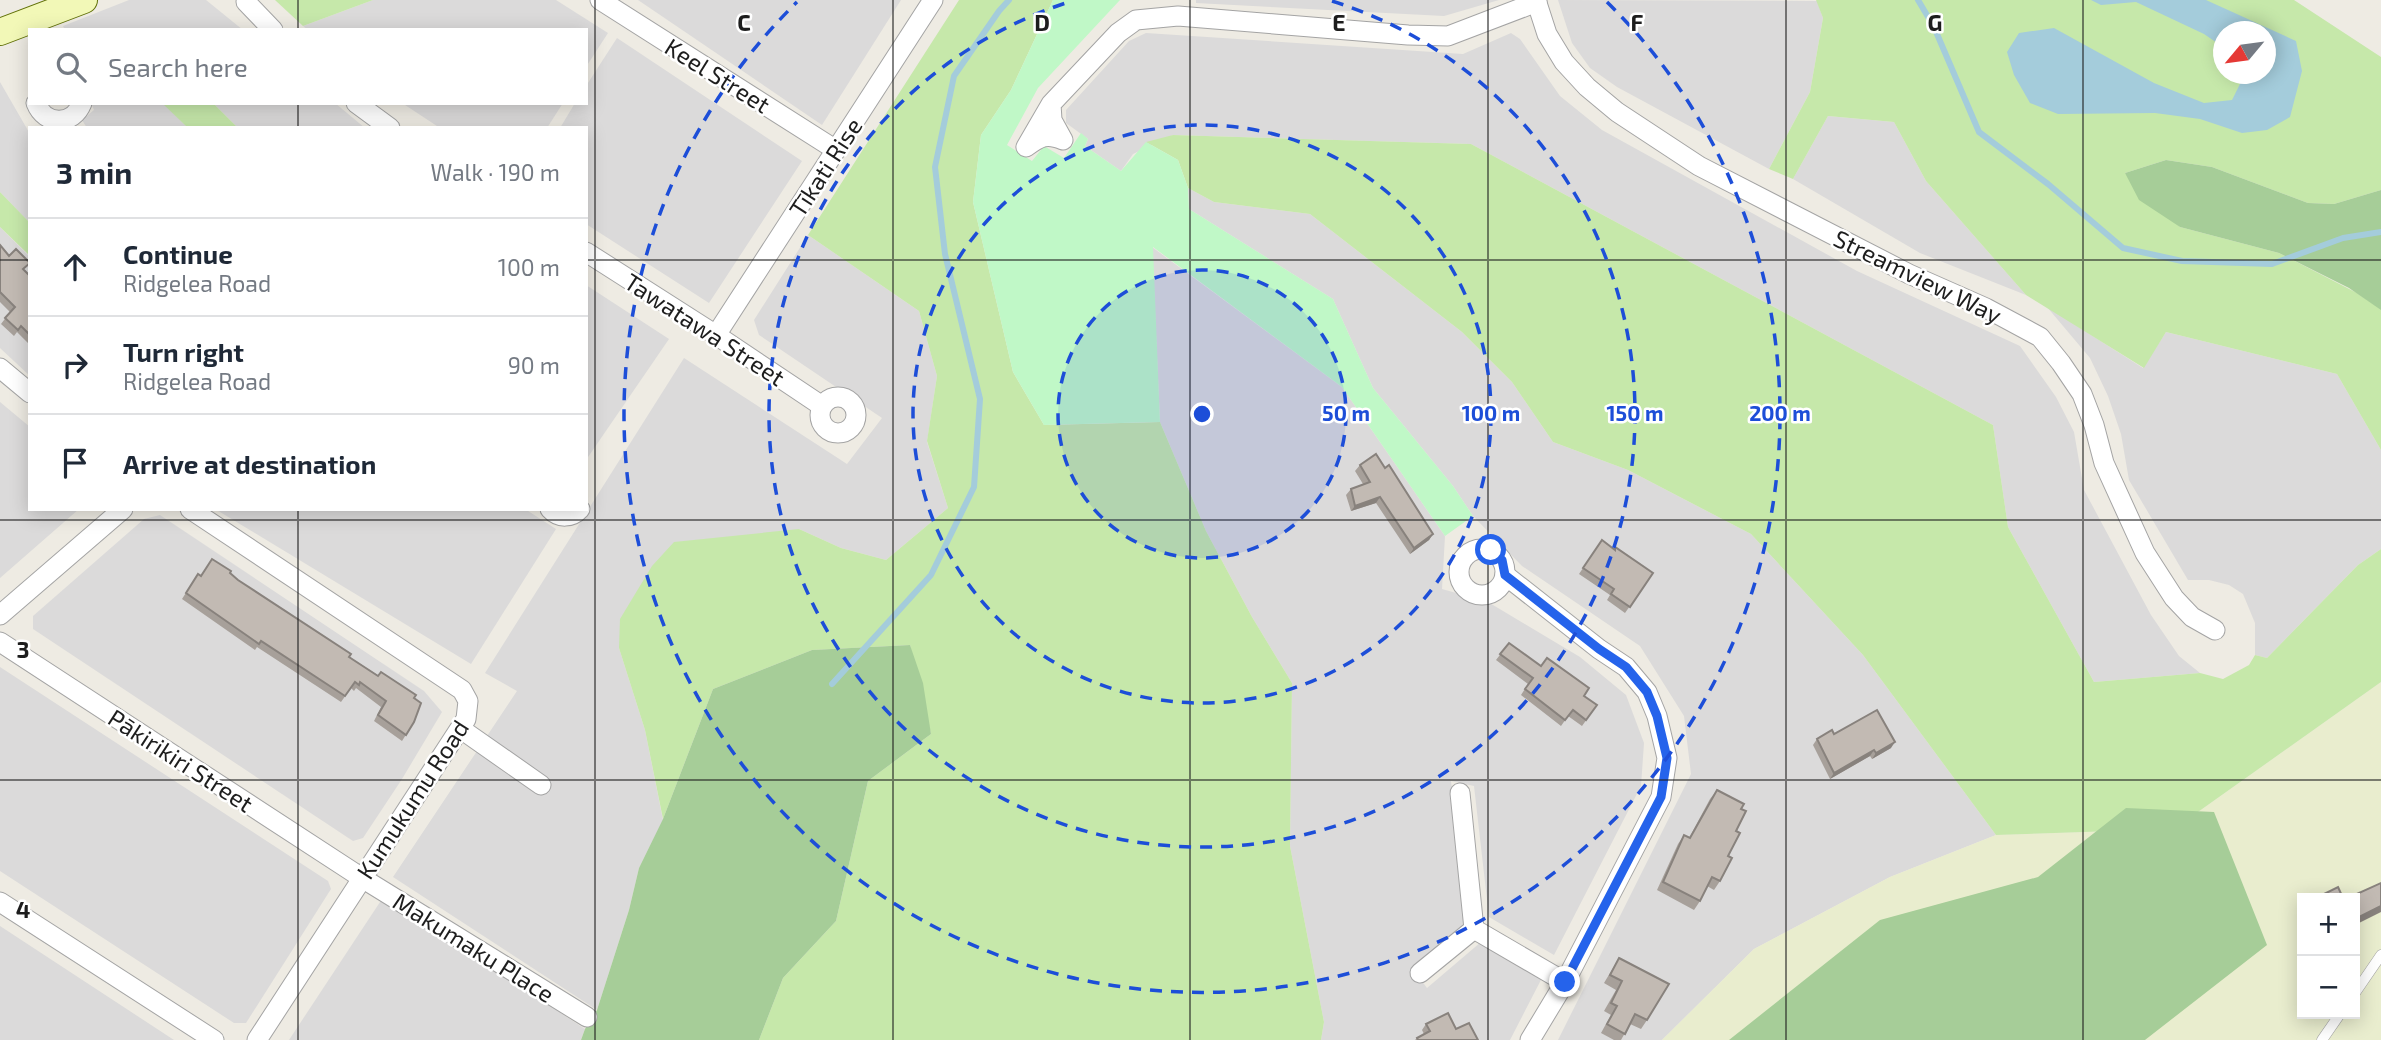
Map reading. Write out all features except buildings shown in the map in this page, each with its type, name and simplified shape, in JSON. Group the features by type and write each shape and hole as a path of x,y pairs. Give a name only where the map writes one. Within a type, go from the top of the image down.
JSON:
{"street":[{"path":"0,13 35,0"},
{"path":"0,32 84,0"},
{"name":"Keel Street","path":"600,0 836,150"},
{"name":"Tīkati Rise","path":"716,334 933,0"},
{"path":"243,1 271,28"},
{"path":"1051,104 1118,33 1136,20 1178,16 1448,36 1536,1"},
{"name":"Streamview Way","path":"1536,1 1547,34 1564,62 1587,87 1618,112 1699,166 1909,274 1986,308 2040,337 2062,363 2081,394 2094,425 2104,463 2144,553 2174,598 2192,617 2215,630"},
{"path":"37,105 44,116 70,123 81,105"},
{"path":"359,105 387,126"},
{"name":"Tawatawa Street","path":"588,253 716,334 822,406"},
{"path":"0,368 28,391"},
{"path":"0,615 121,511"},
{"name":"Kumukumu Road","path":"193,511 462,690 469,709 431,776 257,1040"},
{"path":"553,511 562,516 571,516 577,511"},
{"path":"1505,575 1626,667 1647,692 1657,716 1667,758 1661,797 1565,982 1530,1040"},
{"name":"Pākirikiri Street","path":"0,642 362,878"},
{"path":"460,729 541,785"},
{"path":"1460,793 1474,929"},
{"name":"Makumaku Place","path":"362,878 587,1017"},
{"path":"0,902 214,1040"},
{"path":"1474,929 1565,982"},
{"path":"1420,973 1474,929"}],"lane":[{"path":"2360,986 2381,955"},
{"path":"2322,1040 2337,1019"}],"shaded area":[{"path":"129,0 206,0 241,28 64,28 63,26"},
{"path":"373,0 556,0 608,33 588,64 588,28 303,26"},
{"path":"638,0 901,0 822,125"},
{"path":"1196,0 1499,0 1444,16 1196,3"},
{"path":"1558,0 1817,1 1823,18 1810,92 1769,169 1617,87 1590,68 1572,43"},
{"path":"1146,33 1463,54 1511,33 1520,39 1560,96 1602,130 1857,271 2020,346 2056,397 2074,432 2084,490 2151,615 2179,656 2200,673 2094,682 2008,527 1993,425 1471,144 1173,135 1133,154 1121,171 1085,146 1088,139 1066,123 1066,110 1129,41"},
{"path":"617,38 802,161 709,303 588,225 588,126 561,126 574,105 588,105 588,83"},
{"path":"0,82 28,131 28,221 0,192"},
{"path":"92,105 165,105 186,126 86,126 82,120 94,110"},
{"path":"215,105 337,105 363,126 236,126"},
{"path":"405,105 562,105 548,126 437,126"},
{"path":"1828,116 1894,122 1926,181 2026,295 1920,253 1793,179"},
{"path":"1188,188 1214,202 1310,214 1462,332 1512,382 1553,442 1628,470 1751,534 1863,655 1996,835 1890,877 1754,949 1662,1040 1558,1040 1691,774 1684,716 1640,646 1522,566 1473,516 1453,486 1373,388 1333,299 1189,209"},
{"path":"0,227 28,255 28,374 0,348"},
{"path":"808,235 919,311 937,376 927,442 948,508 886,560 841,548 799,529 619,648 645,730 663,820 639,868 629,910 597,1010 393,877 517,691 485,673 684,358 847,464 882,418 759,335 754,320"},
{"path":"1152,247 1342,387 1445,536 1442,589 1488,602 1580,657 1626,695 1644,743 1641,786 1554,955 1489,917 1474,786 1451,781 1468,920 1412,968 1427,988 1481,942 1543,976 1510,1040 1321,1040 1324,1022 1290,846 1292,683 1252,617 1206,531 1160,422"},
{"path":"588,286 669,339 588,457"},
{"path":"2047,307 2143,368 2166,332 2337,374 2381,450 2381,549 2358,565 2267,658 2255,655 2255,623 2243,594 2229,585 2209,580 2188,580 2129,480 2121,434 2108,396 2090,358"},
{"path":"0,402 28,425 28,511 77,511 0,578"},
{"path":"218,511 528,511 556,529 471,664"},
{"path":"160,515 424,691 442,712 363,838 353,841 33,629 33,616 144,519"},
{"path":"0,667 328,881 331,889 246,1023 234,1023 0,871"},
{"path":"384,896 585,1029 581,1040 289,1040"},
{"path":"0,926 174,1040 0,1040"}],"green space":[{"path":"275,0 373,0 303,26"},
{"path":"959,0 1053,0 1011,90 981,135 973,202 1013,372 1044,425 1160,422 1206,531 1252,617 1292,683 1290,846 1324,1022 1321,1040 759,1040 783,978 836,921 868,781 931,734 910,645 812,650 713,689 663,819 645,730 619,648 620,619 652,566 674,542 799,529 841,548 886,560 948,508 927,441 937,376 919,311 808,235"},
{"path":"1053,0 1120,0 1038,88 1007,145 1032,161 1044,146 1064,158 1081,133 1088,139 1085,146 1121,171 1146,142 1178,160 1188,188 1189,209 1333,299 1373,388 1453,486 1473,516 1445,536 1342,387 1153,247 1160,422 1044,425 1013,372 973,202 981,135 1011,90"},
{"path":"1816,0 2294,0 2381,57 2381,190 2334,204 2308,203 2212,167 2166,160 2125,173 2180,227 2279,253 2357,293 2381,309 2381,450 2337,374 2166,332 2144,368 2026,295 1926,181 1894,122 1828,116 1793,179 1769,169 1810,92 1823,18"},
{"path":"164,105 215,105 236,126 186,126"},
{"path":"1173,135 1471,144 1993,425 2008,527 2094,682 2200,673 2223,679 2249,665 2255,655 2267,658 2358,565 2381,549 2381,682 2174,829 1996,835 1863,655 1751,534 1628,470 1553,442 1512,382 1462,332 1310,214 1214,202 1188,188 1178,160 1146,142"},
{"path":"2166,160 2212,167 2308,203 2334,204 2381,190 2381,310 2349,288 2279,253 2180,227 2139,200 2125,173"},
{"path":"0,192 28,221 28,254 0,227"},
{"path":"910,645 923,683 931,734 868,781 836,921 783,978 759,1040 581,1040 597,1010 629,910 639,868 663,819 713,689 812,650"},
{"path":"2381,682 2381,1040 1662,1040 1754,949 1890,877 1996,835 2174,829"},
{"path":"2126,808 2214,812 2267,945 2145,1040 1729,1040 1880,920 2038,877"}],"water":[{"path":"2091,0 2206,0 2252,21 2213,21 2213,40 2136,2 2101,5"},
{"path":"2054,28 2154,83 2204,103 2232,100 2240,84 2276,84 2276,32 2296,41 2302,71 2290,117 2267,130 2242,133 2200,119 2155,113 2058,114 2030,103 2014,75 2007,52 2019,33"}],"waterway":[{"path":"832,684 931,575 974,487 980,399 945,254 935,167 954,76 1009,0"},
{"path":"1918,0 1934,27 1979,132 2048,184 2123,248 2182,261 2272,264 2343,238 2381,232"}],"route":[{"path":"1491,550 1502,560 1505,575 1626,667 1647,692 1657,716 1667,758 1661,797 1565,982"}]}
